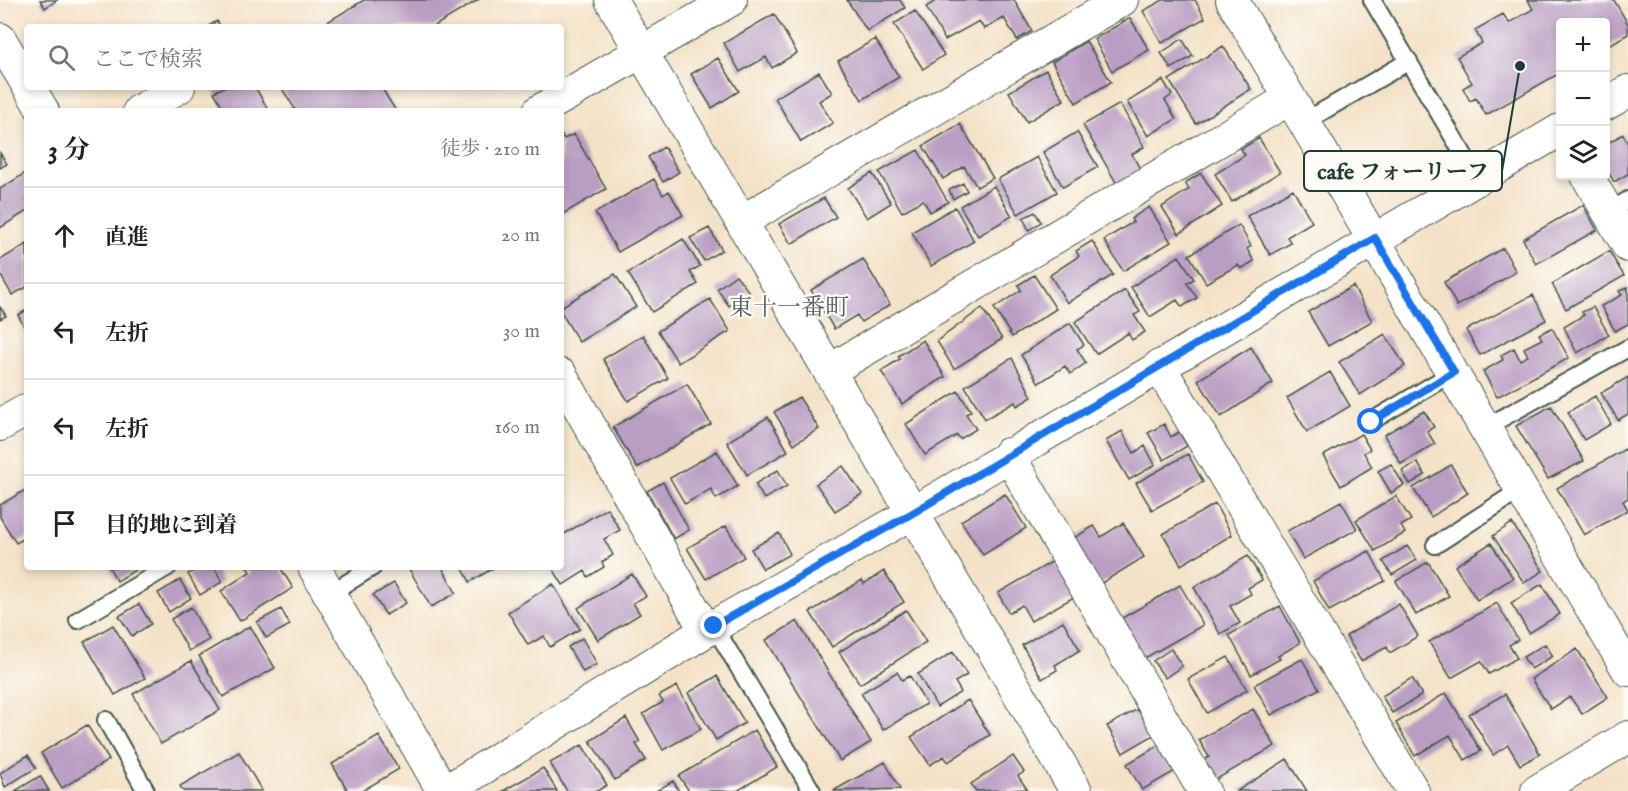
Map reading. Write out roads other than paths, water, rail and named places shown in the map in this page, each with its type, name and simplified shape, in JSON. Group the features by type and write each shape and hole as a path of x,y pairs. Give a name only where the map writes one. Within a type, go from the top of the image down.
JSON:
{"street":[{"path":"611,0 911,514 1076,791"},
{"path":"544,108 730,0"},
{"path":"742,221 1122,0"},
{"path":"1232,0 1375,238 1628,670"},
{"path":"0,39 24,78"},
{"path":"31,90 42,108"},
{"path":"144,108 173,90"},
{"path":"1610,101 1628,91"},
{"path":"828,370 1297,110"},
{"path":"316,570 444,791 710,629 911,514 1008,454 1556,132"},
{"path":"1591,180 1618,206 1628,246"},
{"path":"1159,366 1413,791"},
{"path":"564,380 710,629"},
{"path":"0,425 24,412"},
{"path":"1008,454 1204,791"},
{"path":"1537,791 1628,737"}],"lane":[{"path":"1372,0 1478,179"},
{"path":"1297,110 1409,61"},
{"path":"1486,427 1628,348"},
{"path":"1371,422 1454,372"},
{"path":"1435,545 1522,489"},
{"path":"78,620 163,570"},
{"path":"329,594 368,570"},
{"path":"710,629 812,791"},
{"path":"106,720 147,791"}],"place":[{"name":"cafe フォーリーフ","path":"1520,66"}],"district":[{"name":"東十一番町","path":"789,308"}]}
